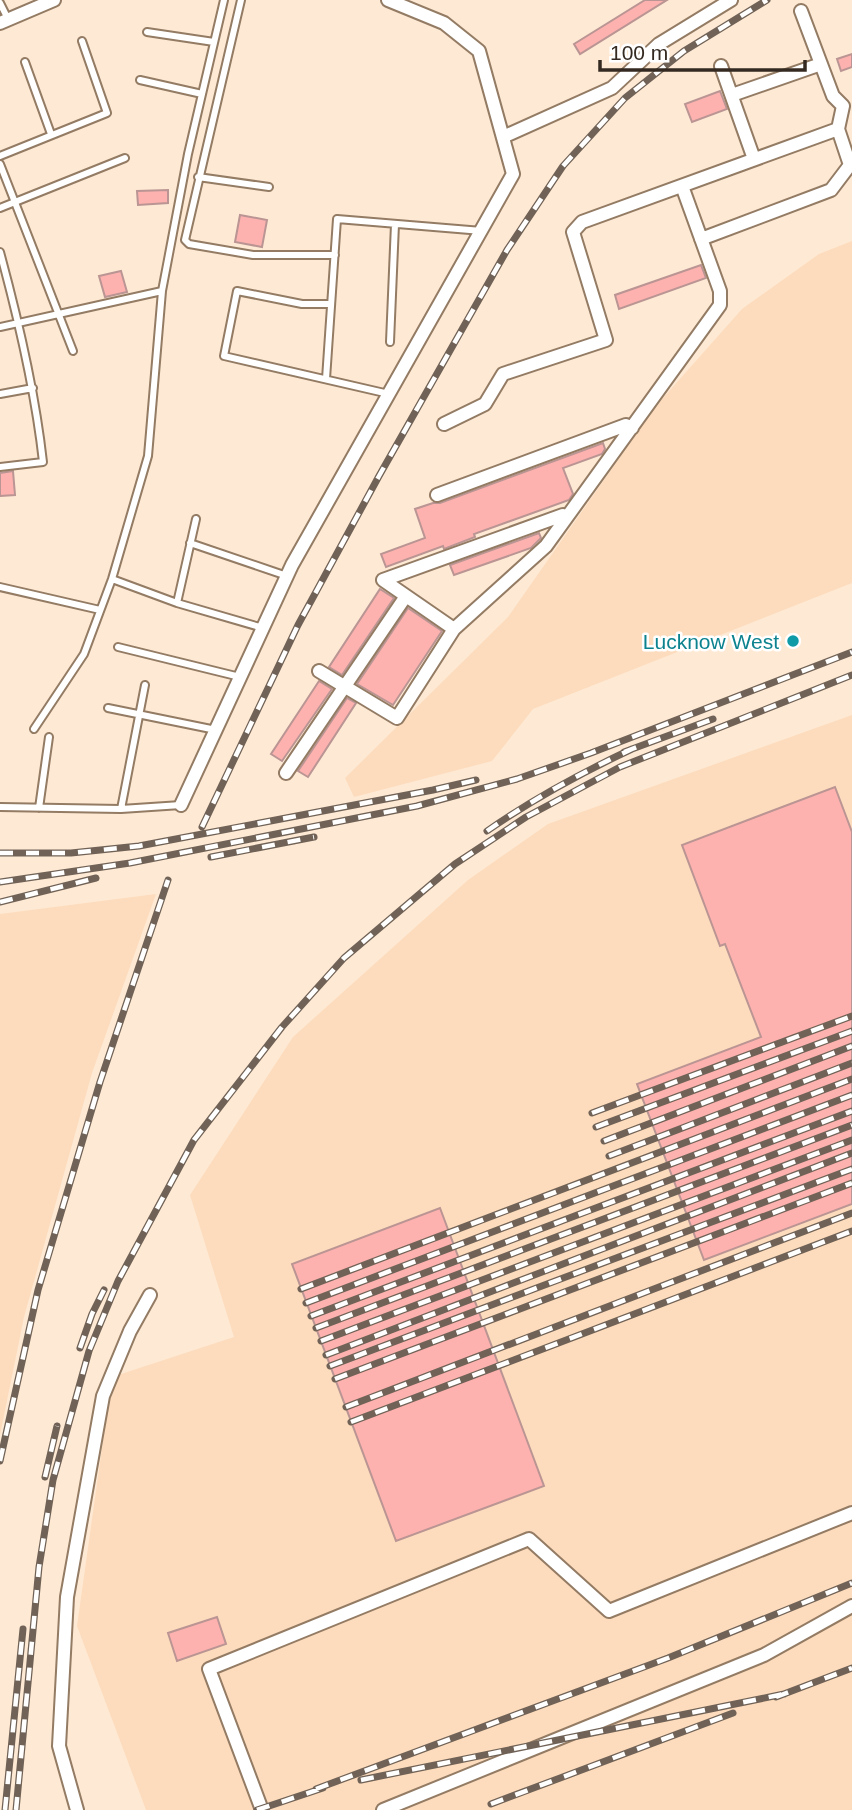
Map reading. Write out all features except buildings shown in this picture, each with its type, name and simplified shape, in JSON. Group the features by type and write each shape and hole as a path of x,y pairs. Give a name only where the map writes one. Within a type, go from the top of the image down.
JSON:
{"street":[{"path":"4,21 54,0"},
{"path":"181,805 288,576 513,174 479,51 444,23 388,0"},
{"path":"503,137 612,88 659,44 731,0"},
{"path":"701,239 831,190 851,165 838,129 848,105 833,96 802,11"},
{"path":"732,95 821,64"},
{"path":"721,66 754,159"},
{"path":"444,424 485,404 503,374 606,340 573,232 582,222 838,129"},
{"path":"318,671 397,718 454,629 547,546 720,305 720,292 682,186"},
{"path":"437,495 626,425 632,428"},
{"path":"454,629 383,580 563,515 568,517"},
{"path":"286,773 406,596"},
{"path":"77,1810 59,1746 66,1597 103,1396 130,1331 150,1295"},
{"path":"262,1810 209,1669 529,1539 609,1611 852,1513"},
{"path":"383,1810 764,1655 852,1606"}],"lane":[{"path":"34,729 84,654 112,579 148,456 162,291 188,154 224,0"},
{"path":"241,0 185,240 189,244 253,255 335,255"},
{"path":"0,3 4,21"},
{"path":"147,32 214,42"},
{"path":"0,156 107,113 82,41"},
{"path":"25,62 51,134"},
{"path":"140,80 202,94"},
{"path":"0,208 125,158"},
{"path":"0,164 73,351"},
{"path":"198,177 269,187"},
{"path":"326,379 337,219 482,231"},
{"path":"390,342 395,224"},
{"path":"0,252 33,388 43,462 0,467"},
{"path":"0,327 162,291"},
{"path":"331,304 302,304 237,291 224,356 390,394"},
{"path":"0,394 33,388"},
{"path":"177,603 196,519"},
{"path":"190,543 288,576"},
{"path":"112,579 177,603 263,628"},
{"path":"0,587 100,610"},
{"path":"118,647 240,677"},
{"path":"121,810 145,685"},
{"path":"108,708 215,730"},
{"path":"39,808 49,737"},
{"path":"0,807 121,810 181,805"}],"shaded area":[{"path":"852,241 852,583 533,709 492,761 354,797 345,778 508,617 655,407 742,309 819,254"},
{"path":"852,715 852,1810 146,1810 77,1626 112,1377 234,1337 190,1195 293,1037 468,880 548,824"},
{"path":"156,894 92,1073 24,1317 0,1435 0,914"}],"railway":[{"path":"202,827 298,625 379,476 507,250 563,166 625,98 684,51 767,0"},
{"path":"0,882 130,863 417,806 517,779 591,753 852,652"},
{"path":"16,1810 39,1567 53,1480 89,1351 118,1281 194,1140 282,1027 344,958 455,864 526,817 620,767 852,675"},
{"path":"624,752 713,719"},
{"path":"487,831 558,787 632,749"},
{"path":"0,853 71,853 139,846 476,780"},
{"path":"211,857 314,837"},
{"path":"0,902 96,878"},
{"path":"0,1461 38,1290 100,1082 168,880"},
{"path":"592,1113 852,1016"},
{"path":"596,1127 852,1031"},
{"path":"604,1141 852,1046"},
{"path":"609,1156 852,1063"},
{"path":"301,1289 852,1079"},
{"path":"306,1303 852,1095"},
{"path":"311,1316 852,1111"},
{"path":"316,1328 852,1125"},
{"path":"321,1341 852,1140"},
{"path":"326,1355 852,1153"},
{"path":"330,1366 852,1169"},
{"path":"335,1379 852,1183"},
{"path":"346,1407 852,1213"},
{"path":"351,1422 852,1231"},
{"path":"80,1348 104,1290"},
{"path":"45,1477 57,1426"},
{"path":"316,1789 668,1658 852,1583"},
{"path":"5,1810 23,1629"},
{"path":"776,1697 852,1668"},
{"path":"361,1780 784,1694"},
{"path":"491,1804 733,1713"},
{"path":"257,1810 323,1788"}],"place":[{"name":"Lucknow West","path":"793,641"}]}
